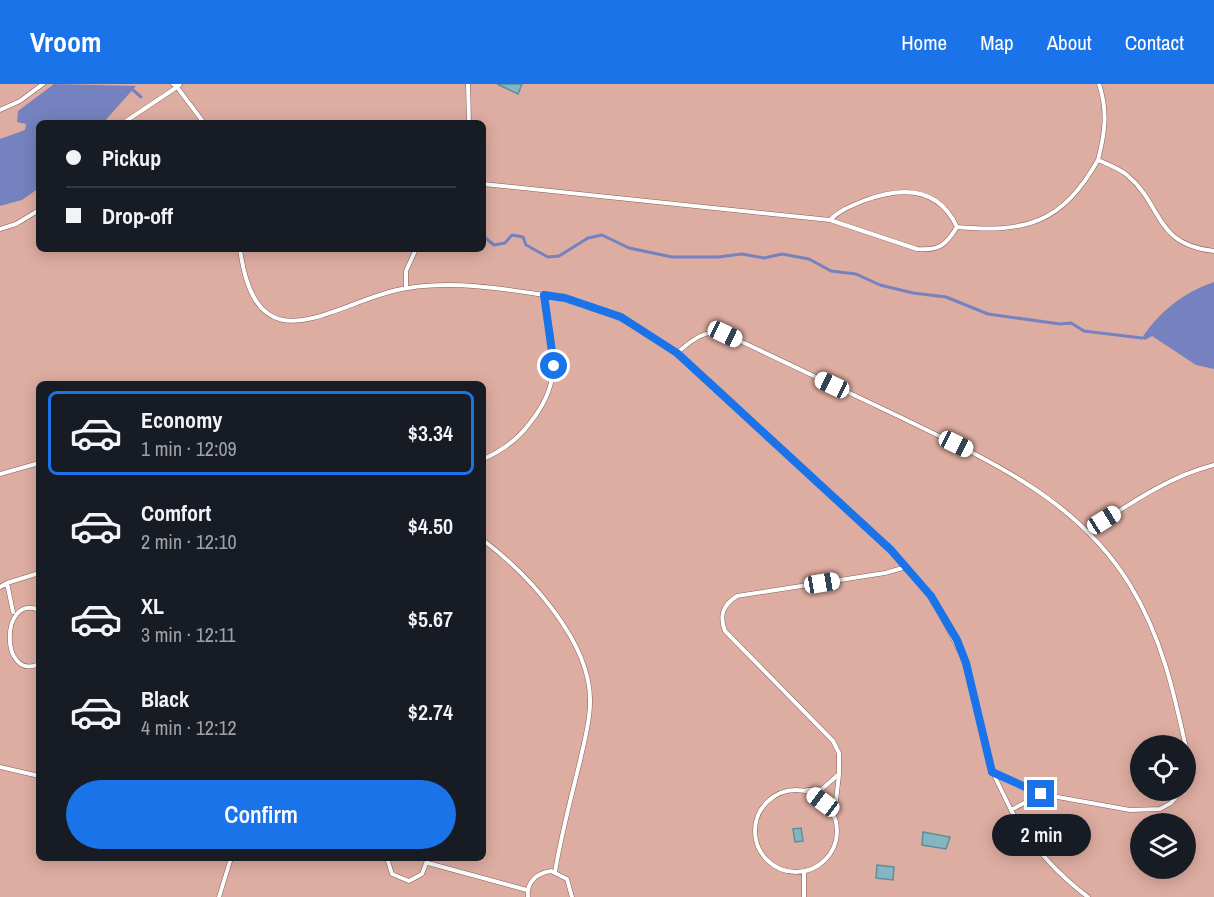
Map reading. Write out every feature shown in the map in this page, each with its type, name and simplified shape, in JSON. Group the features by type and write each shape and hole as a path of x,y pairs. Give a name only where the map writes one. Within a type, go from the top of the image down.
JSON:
{"lane":[{"path":"0,110 20,101 43,84"},
{"path":"468,84 469,120"},
{"path":"957,227 1001,229 1025,226 1046,218 1065,205 1083,186 1098,160 1104,135 1106,110 1099,84"},
{"path":"127,120 177,85 202,120"},
{"path":"1098,160 1127,175 1170,234 1182,244 1214,251"},
{"path":"486,184 830,220 918,249 933,250 946,244 957,227"},
{"path":"830,220 838,212 896,191 913,192 944,206 957,227"},
{"path":"0,229 16,224 36,212"},
{"path":"240,252 242,266 251,290 266,312 276,319 289,321 314,318 386,292 406,288 461,286 565,298 621,317 677,353 906,567 931,596 966,663 992,772 1011,810 1043,857 1088,897"},
{"path":"406,288 406,271 415,252"},
{"path":"486,458 495,454 520,434 547,401 551,390 554,366 544,295"},
{"path":"677,353 700,334 709,332 725,334 999,465 1054,501 1088,531 1129,584 1165,658 1183,735"},
{"path":"0,474 36,464"},
{"path":"1088,531 1154,489 1192,471 1214,465"},
{"path":"486,542 502,555 541,595 575,647 588,681 589,719 555,872"},
{"path":"839,774 822,789 795,788 781,791 768,799 759,811 755,825 756,841 762,854 774,867 788,872 804,873 820,866 832,855 838,842 834,817 839,774 838,753 833,741 724,631 721,614 725,606 737,596 885,573 906,567"},
{"path":"0,587 36,574"},
{"path":"8,583 13,612"},
{"path":"9,618 13,612 22,608 36,609"},
{"path":"5,654 13,661 25,666 36,664"},
{"path":"0,767 36,775"},
{"path":"992,772 1041,794 1152,811 1173,801"},
{"path":"807,790 823,802 834,817"},
{"path":"1011,810 1041,794"},
{"path":"219,897 230,861"},
{"path":"388,861 392,874 405,880 422,874 428,861"},
{"path":"431,861 527,890"},
{"path":"528,897 527,890 537,875 544,872 555,872 567,879 572,897"},
{"path":"804,873 804,897"}],"shaded area":[{"path":"0,84 1214,84 1214,897 0,897"}],"water":[{"path":"54,84 136,86 106,120 36,120 36,190 22,200 0,206 0,139 25,130 26,124 17,122 18,111"},
{"path":"1214,282 1214,369 1196,365 1152,336 1145,340 1142,338 1164,311 1173,304 1192,291"}],"building":[{"path":"497,84 522,84 518,94"},
{"path":"801,828 803,841 795,842 793,829"},
{"path":"923,832 950,837 946,849 922,845"},
{"path":"877,865 894,867 893,880 876,878"}],"waterway":[{"path":"133,90 141,97"},
{"path":"486,238 494,245 505,243 512,235 523,237 526,245 548,257 559,256 588,238 602,235 629,248 672,257 718,257 742,254 764,258 782,254 809,259 831,271 856,274 880,285 913,293 946,297 988,314 1060,324 1071,323 1084,331 1142,338"}],"route":[{"path":"554,366 544,295 565,298 621,317 677,353 891,550 917,578 944,616 966,663 992,772 1041,794"}]}
